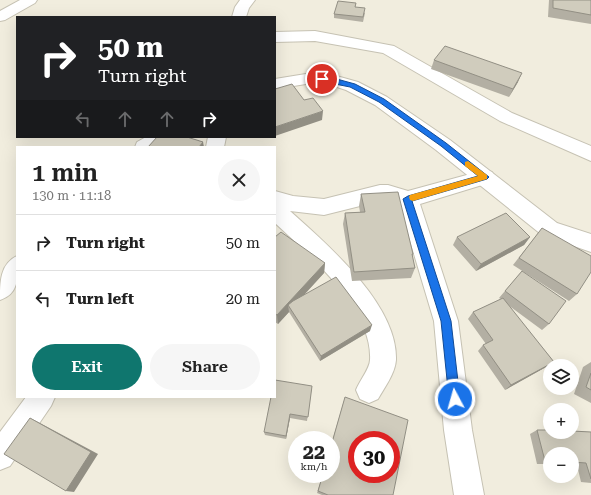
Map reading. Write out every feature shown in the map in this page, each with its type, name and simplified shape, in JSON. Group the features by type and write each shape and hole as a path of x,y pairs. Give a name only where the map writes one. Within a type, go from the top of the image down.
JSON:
{"street":[{"path":"0,18 30,0"},
{"path":"239,16 242,7 248,0"},
{"path":"276,37 315,36 388,49 506,117 591,154"},
{"path":"276,84 312,78 333,80 352,86 381,100 443,144 550,229 591,243"},
{"path":"146,146 159,138"},
{"path":"276,199 293,204 324,206 380,193 388,193 408,199 485,177"},
{"path":"408,199 446,321 458,430 469,495"},
{"path":"276,211 332,264 369,311 382,340 383,361 369,390"},
{"path":"0,290 16,267"},
{"path":"0,456 41,398"}],"building":[{"path":"553,0 591,0 591,15 553,8"},
{"path":"338,1 356,3 355,7 365,8 363,17 334,14"},
{"path":"445,46 522,73 513,89 434,60"},
{"path":"292,84 304,100 313,98 323,111 276,127 276,89"},
{"path":"156,138 190,138 203,142 200,146 149,146"},
{"path":"398,192 415,268 354,272 345,213 365,212 361,194"},
{"path":"506,213 530,237 481,264 457,237"},
{"path":"542,228 591,256 591,272 577,294 519,258"},
{"path":"281,232 325,263 277,315 276,314 276,236"},
{"path":"522,271 566,301 549,324 505,291"},
{"path":"336,277 372,325 321,356 288,305"},
{"path":"503,298 552,359 543,359 543,368 511,385 483,345 493,340 473,312"},
{"path":"591,373 591,390 586,387"},
{"path":"276,380 312,386 308,417 290,414 286,436 264,432 271,398 276,398"},
{"path":"345,397 408,420 400,460 400,431 348,431 348,483 395,483 393,495 328,495 318,491 320,483 340,483 340,431 335,431"},
{"path":"30,418 91,452 66,491 4,454"},
{"path":"537,430 543,430 543,439 579,439 579,431 591,432 591,479 586,463 579,462 579,447 543,447 543,453"}],"slow traffic":[{"path":"413,197 485,177 468,164"}],"route":[{"path":"322,79 333,80 352,86 381,100 443,144 485,177 408,199 446,321 455,399"}]}
